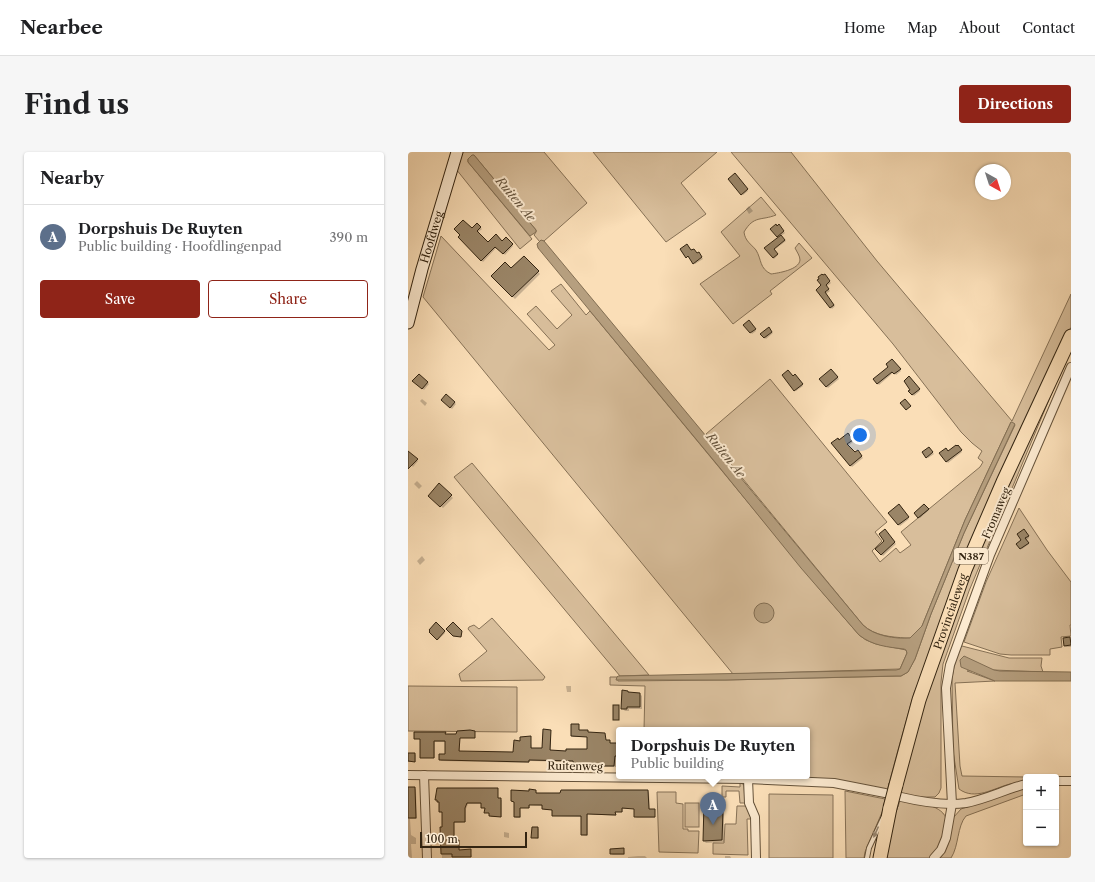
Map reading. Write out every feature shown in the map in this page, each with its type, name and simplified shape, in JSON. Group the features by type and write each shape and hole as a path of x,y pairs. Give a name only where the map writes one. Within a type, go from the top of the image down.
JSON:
{"highway":[{"name":"Provincialeweg","path":"890,808 919,700 965,570 1003,482 1071,336"},
{"name":"N387","path":"880,858 890,808"}],"main road":[{"name":"Hoofdweg","path":"408,323 422,269 457,152"}],"street":[{"name":"Fromaweg","path":"934,858 941,850 946,838 952,804 946,688 950,665 990,555 1071,367"},
{"name":"Ruitenweg","path":"408,775 616,777"},
{"path":"424,775 427,858"},
{"path":"748,779 749,804 756,817 756,858"},
{"name":"Ruitenweg","path":"748,779 834,783 885,793"},
{"path":"1059,781 1071,781"},
{"path":"901,797 928,803 952,804 973,801 1023,785"}],"lane":[{"path":"867,858 869,848 880,823 890,808"}],"shaded area":[{"path":"461,152 544,152 587,203 544,241 540,242 534,235 536,230 474,155 468,159 468,162 532,239 520,249 456,169"},
{"path":"593,152 717,152 681,183 706,214 666,242"},
{"path":"731,152 791,152 877,261 1012,421 1071,294 1071,327 1040,395 914,693 887,791 853,783 810,778 810,727 644,727 645,686 610,685 610,677 617,677 618,681 726,680 901,676 908,672 915,659 931,614 964,533 1015,425 1011,422 965,520 922,626 910,638 878,634 863,625 706,434 770,379 887,522 875,532 882,541 872,551 880,562 896,548 900,553 911,545 901,532 980,467 983,462 978,458 982,451 961,432 893,344"},
{"path":"474,155 536,230 536,232 530,236 468,162 468,159"},
{"path":"761,197 776,215 758,219 751,223 744,232 747,240 756,250 764,269 771,274 792,269 799,263 800,260 795,248 799,243 812,258 770,291 772,294 733,324 700,284 740,256 721,232"},
{"path":"441,236 549,350 555,345 527,314 536,306 557,329 572,315 551,291 561,284 586,315 590,311 859,635 876,644 906,650 907,653 900,669 733,674 423,297"},
{"path":"541,240 544,241 863,625 873,632 891,637 910,638 922,626 965,520 1011,422 1015,424 964,533 931,614 915,659 908,672 901,676 726,680 616,680 618,676 896,670 900,669 907,653 904,649 875,644 859,635 801,568 538,248 537,244"},
{"path":"1064,364 969,591 943,664 941,682 941,788 935,797 913,797 898,794 909,746 975,554"},
{"path":"472,463 649,675 620,676 454,477"},
{"path":"1019,508 1047,550 1071,582 1071,636 1061,637 1062,647 1050,649 1050,655 1000,654 964,642 986,582"},
{"path":"764,603 771,606 774,613 771,620 764,623 757,620 754,613 757,606"},
{"path":"492,618 545,677 543,680 461,681 459,674 487,651 468,629 474,625 479,629"},
{"path":"962,646 1009,658 1042,658 1041,666 1043,672 994,670 967,671 995,681 955,683 960,766 962,776 1023,777 1023,782 978,794 971,794 959,789 953,751 952,678 959,647"},
{"path":"964,656 994,670 1000,671 1071,672 1071,681 995,681 961,667 960,660"},
{"path":"408,686 517,687 517,732 408,731"},
{"path":"740,782 744,785 745,803 740,803 739,791 726,791 726,797 722,797 722,786 740,787"},
{"path":"1023,788 1023,795 966,816 961,825 954,853 951,858 938,858 953,818 961,809"},
{"path":"845,791 885,799 883,810 865,852 864,858 846,858"},
{"path":"657,792 676,792 676,803 683,804 683,829 688,829 688,831 699,831 698,853 659,852"},
{"path":"769,794 833,795 833,858 769,858"},
{"path":"900,800 926,804 938,809 946,818 941,843 931,858 883,858 895,806 898,807"},
{"path":"685,803 699,803 699,827 685,827"},
{"path":"737,806 747,806 753,819 747,819 748,855 713,854 713,843 724,843 725,824 736,824"}],"building":[{"path":"735,173 748,189 741,195 728,179"},
{"path":"463,220 472,228 477,223 481,227 477,231 488,242 496,234 502,241 506,237 513,244 503,254 495,247 481,261 458,237 460,235 454,229"},
{"path":"776,224 777,226 779,224 784,231 777,237 770,229"},
{"path":"781,235 785,240 774,249 778,254 773,258 764,248"},
{"path":"687,244 691,250 694,249 697,253 699,252 702,257 693,264 688,256 686,258 680,249"},
{"path":"524,256 539,271 512,297 491,276 505,262 511,268"},
{"path":"822,274 825,274 830,281 826,285 829,289 825,292 834,305 830,308 816,290 821,285 817,280"},
{"path":"749,320 756,329 750,333 743,325"},
{"path":"769,327 772,332 764,338 760,334"},
{"path":"892,359 901,369 894,374 892,372 877,384 873,379 888,367 886,364"},
{"path":"831,369 838,377 826,387 819,379"},
{"path":"788,370 793,376 795,374 803,384 794,391 782,375"},
{"path":"419,374 428,382 422,389 412,381"},
{"path":"909,376 920,389 912,395 908,391 910,390 904,381"},
{"path":"446,394 455,402 450,408 441,400"},
{"path":"905,399 911,406 906,410 900,403"},
{"path":"848,433 853,440 847,444 855,452 858,450 862,456 850,466 831,443 838,438 839,440"},
{"path":"958,445 962,450 946,462 939,453 946,448 948,451"},
{"path":"929,447 933,452 926,458 922,452"},
{"path":"408,451 418,459 408,469"},
{"path":"439,483 452,495 440,507 428,496"},
{"path":"899,504 909,517 898,525 888,513"},
{"path":"924,504 929,509 918,518 914,513"},
{"path":"885,529 895,542 881,555 875,549 884,541 879,534"},
{"path":"1024,529 1029,536 1025,538 1029,543 1020,549 1016,544 1021,540 1017,534"},
{"path":"436,622 445,631 437,640 429,632"},
{"path":"453,622 462,631 461,637 453,636 446,629"},
{"path":"1070,637 1071,645 1064,646 1063,638"},
{"path":"622,690 640,693 640,707 627,707 627,709 621,709"},
{"path":"613,705 619,705 619,720 613,720"},
{"path":"571,724 579,724 579,730 605,733 606,740 610,740 610,743 616,743 614,766 574,766 573,761 529,760 529,762 439,760 439,754 445,754 445,741 434,741 434,758 420,758 420,739 414,739 414,732 446,732 445,734 456,734 457,731 475,731 475,738 460,738 459,751 513,752 514,740 520,741 520,737 531,736 531,748 542,748 543,729 551,730 550,750 566,751 566,749 587,749 587,737 571,736"},
{"path":"408,753 415,753 415,762 408,761"},
{"path":"408,787 415,787 416,818 408,818"},
{"path":"437,788 498,788 498,798 501,798 501,817 489,816 489,813 484,813 485,808 481,808 481,803 467,803 465,808 465,822 454,822 454,840 459,840 459,850 471,849 471,857 452,857 452,854 441,854 440,827 442,827 442,812 439,812 439,802 435,800"},
{"path":"529,789 536,790 536,793 560,793 561,790 648,790 649,809 655,809 655,817 634,817 634,809 622,808 622,812 615,812 616,815 587,814 587,835 581,835 581,816 552,816 552,810 542,809 542,805 529,805 529,808 520,808 520,817 514,817 514,802 511,801 511,790 529,791"},
{"path":"704,803 712,804 712,808 715,808 715,811 723,810 722,840 703,841"},
{"path":"532,827 538,827 538,838 531,838"},
{"path":"624,848 624,854 610,854 610,849"}],"place":[{"name":"Dorpshuis De Ruyten","path":"713,825"}],"water label":[{"name":"Ruiten Ae","path":"516,199"},
{"name":"Ruiten Ae","path":"726,455"}]}
